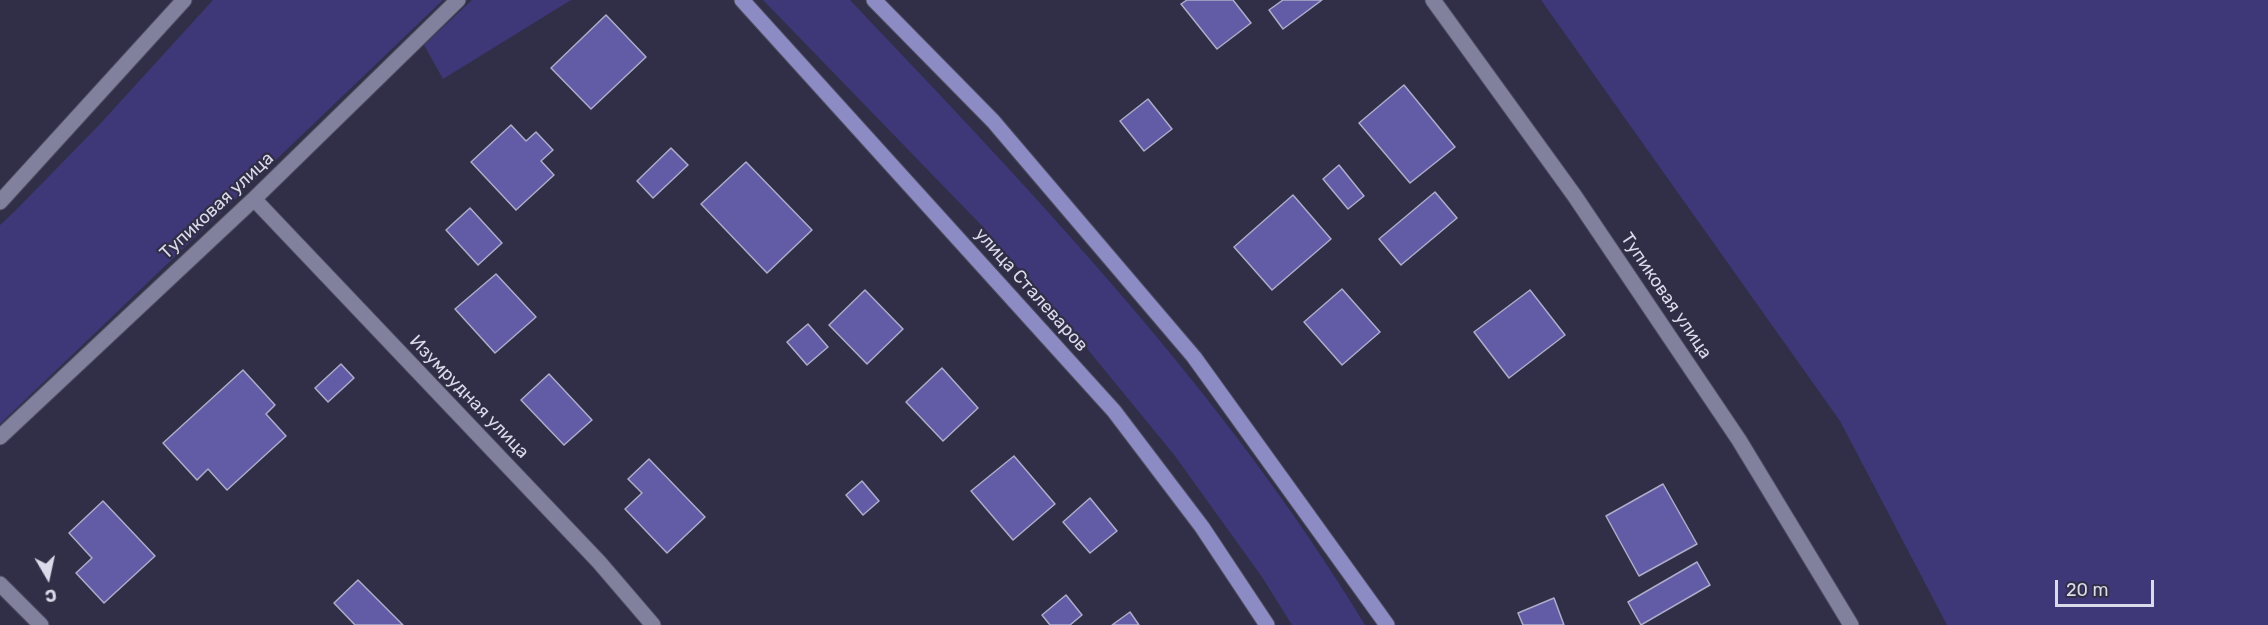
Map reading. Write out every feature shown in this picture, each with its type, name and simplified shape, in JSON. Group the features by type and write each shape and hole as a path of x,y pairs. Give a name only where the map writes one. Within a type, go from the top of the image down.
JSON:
{"main road":[{"name":"улица Сталеваров","path":"742,0 1114,411 1202,527 1267,625"},
{"path":"874,0 993,122 1194,357 1387,625"}],"street":[{"path":"0,202 184,0"},
{"name":"Тупиковая улица","path":"0,437 254,199 458,0"},
{"name":"Тупиковая улица","path":"1433,0 1574,195 1739,440 1851,625"},
{"name":"Изумрудная улица","path":"254,199 599,562 653,625"},
{"path":"0,584 41,625"}],"shaded area":[{"path":"213,0 443,0 0,424 0,225 100,124"},
{"path":"472,0 571,0 443,79 424,45"},
{"path":"763,0 850,0 1058,223 1190,377 1252,457 1310,540 1365,625 1292,625 1262,577 1175,456 1080,340 985,229"},
{"path":"1541,0 2268,0 2268,625 1947,625 1840,421"}],"building":[{"path":"1187,0 1233,0 1251,23 1217,49 1181,4"},
{"path":"1283,0 1322,0 1283,29 1269,10"},
{"path":"606,15 646,57 591,109 551,68"},
{"path":"1404,85 1455,147 1410,183 1359,123"},
{"path":"1148,99 1172,129 1144,151 1120,121"},
{"path":"511,125 526,141 536,132 553,150 541,161 554,175 516,210 471,162"},
{"path":"671,148 688,165 653,198 637,181"},
{"path":"746,162 812,230 767,273 701,204"},
{"path":"1339,165 1364,196 1348,209 1323,179"},
{"path":"1435,192 1457,218 1401,265 1379,239"},
{"path":"1293,195 1331,239 1272,290 1234,247"},
{"path":"470,208 502,243 478,265 446,230"},
{"path":"496,274 536,317 495,353 455,309"},
{"path":"1342,289 1380,332 1342,365 1304,322"},
{"path":"865,290 903,329 867,364 829,325"},
{"path":"1530,290 1565,335 1509,378 1474,332"},
{"path":"808,324 828,347 807,365 787,342"},
{"path":"341,364 354,378 328,402 315,388"},
{"path":"942,368 978,408 943,441 906,402"},
{"path":"243,370 275,405 266,414 286,436 227,490 208,469 197,480 163,443"},
{"path":"549,374 592,420 564,445 521,400"},
{"path":"1014,456 1055,504 1013,540 971,491"},
{"path":"649,459 705,517 667,553 625,509 642,493 628,479"},
{"path":"862,481 879,501 863,515 846,495"},
{"path":"1663,484 1697,544 1639,576 1606,516"},
{"path":"1090,498 1117,531 1090,553 1063,522"},
{"path":"103,501 155,556 104,603 76,573 92,558 69,533"},
{"path":"1697,562 1710,585 1641,625 1628,602"},
{"path":"358,580 403,625 355,625 334,603"},
{"path":"1066,595 1082,615 1070,625 1050,625 1042,615"},
{"path":"1554,598 1564,625 1523,625 1518,613"},
{"path":"1130,612 1139,625 1112,625"}]}
